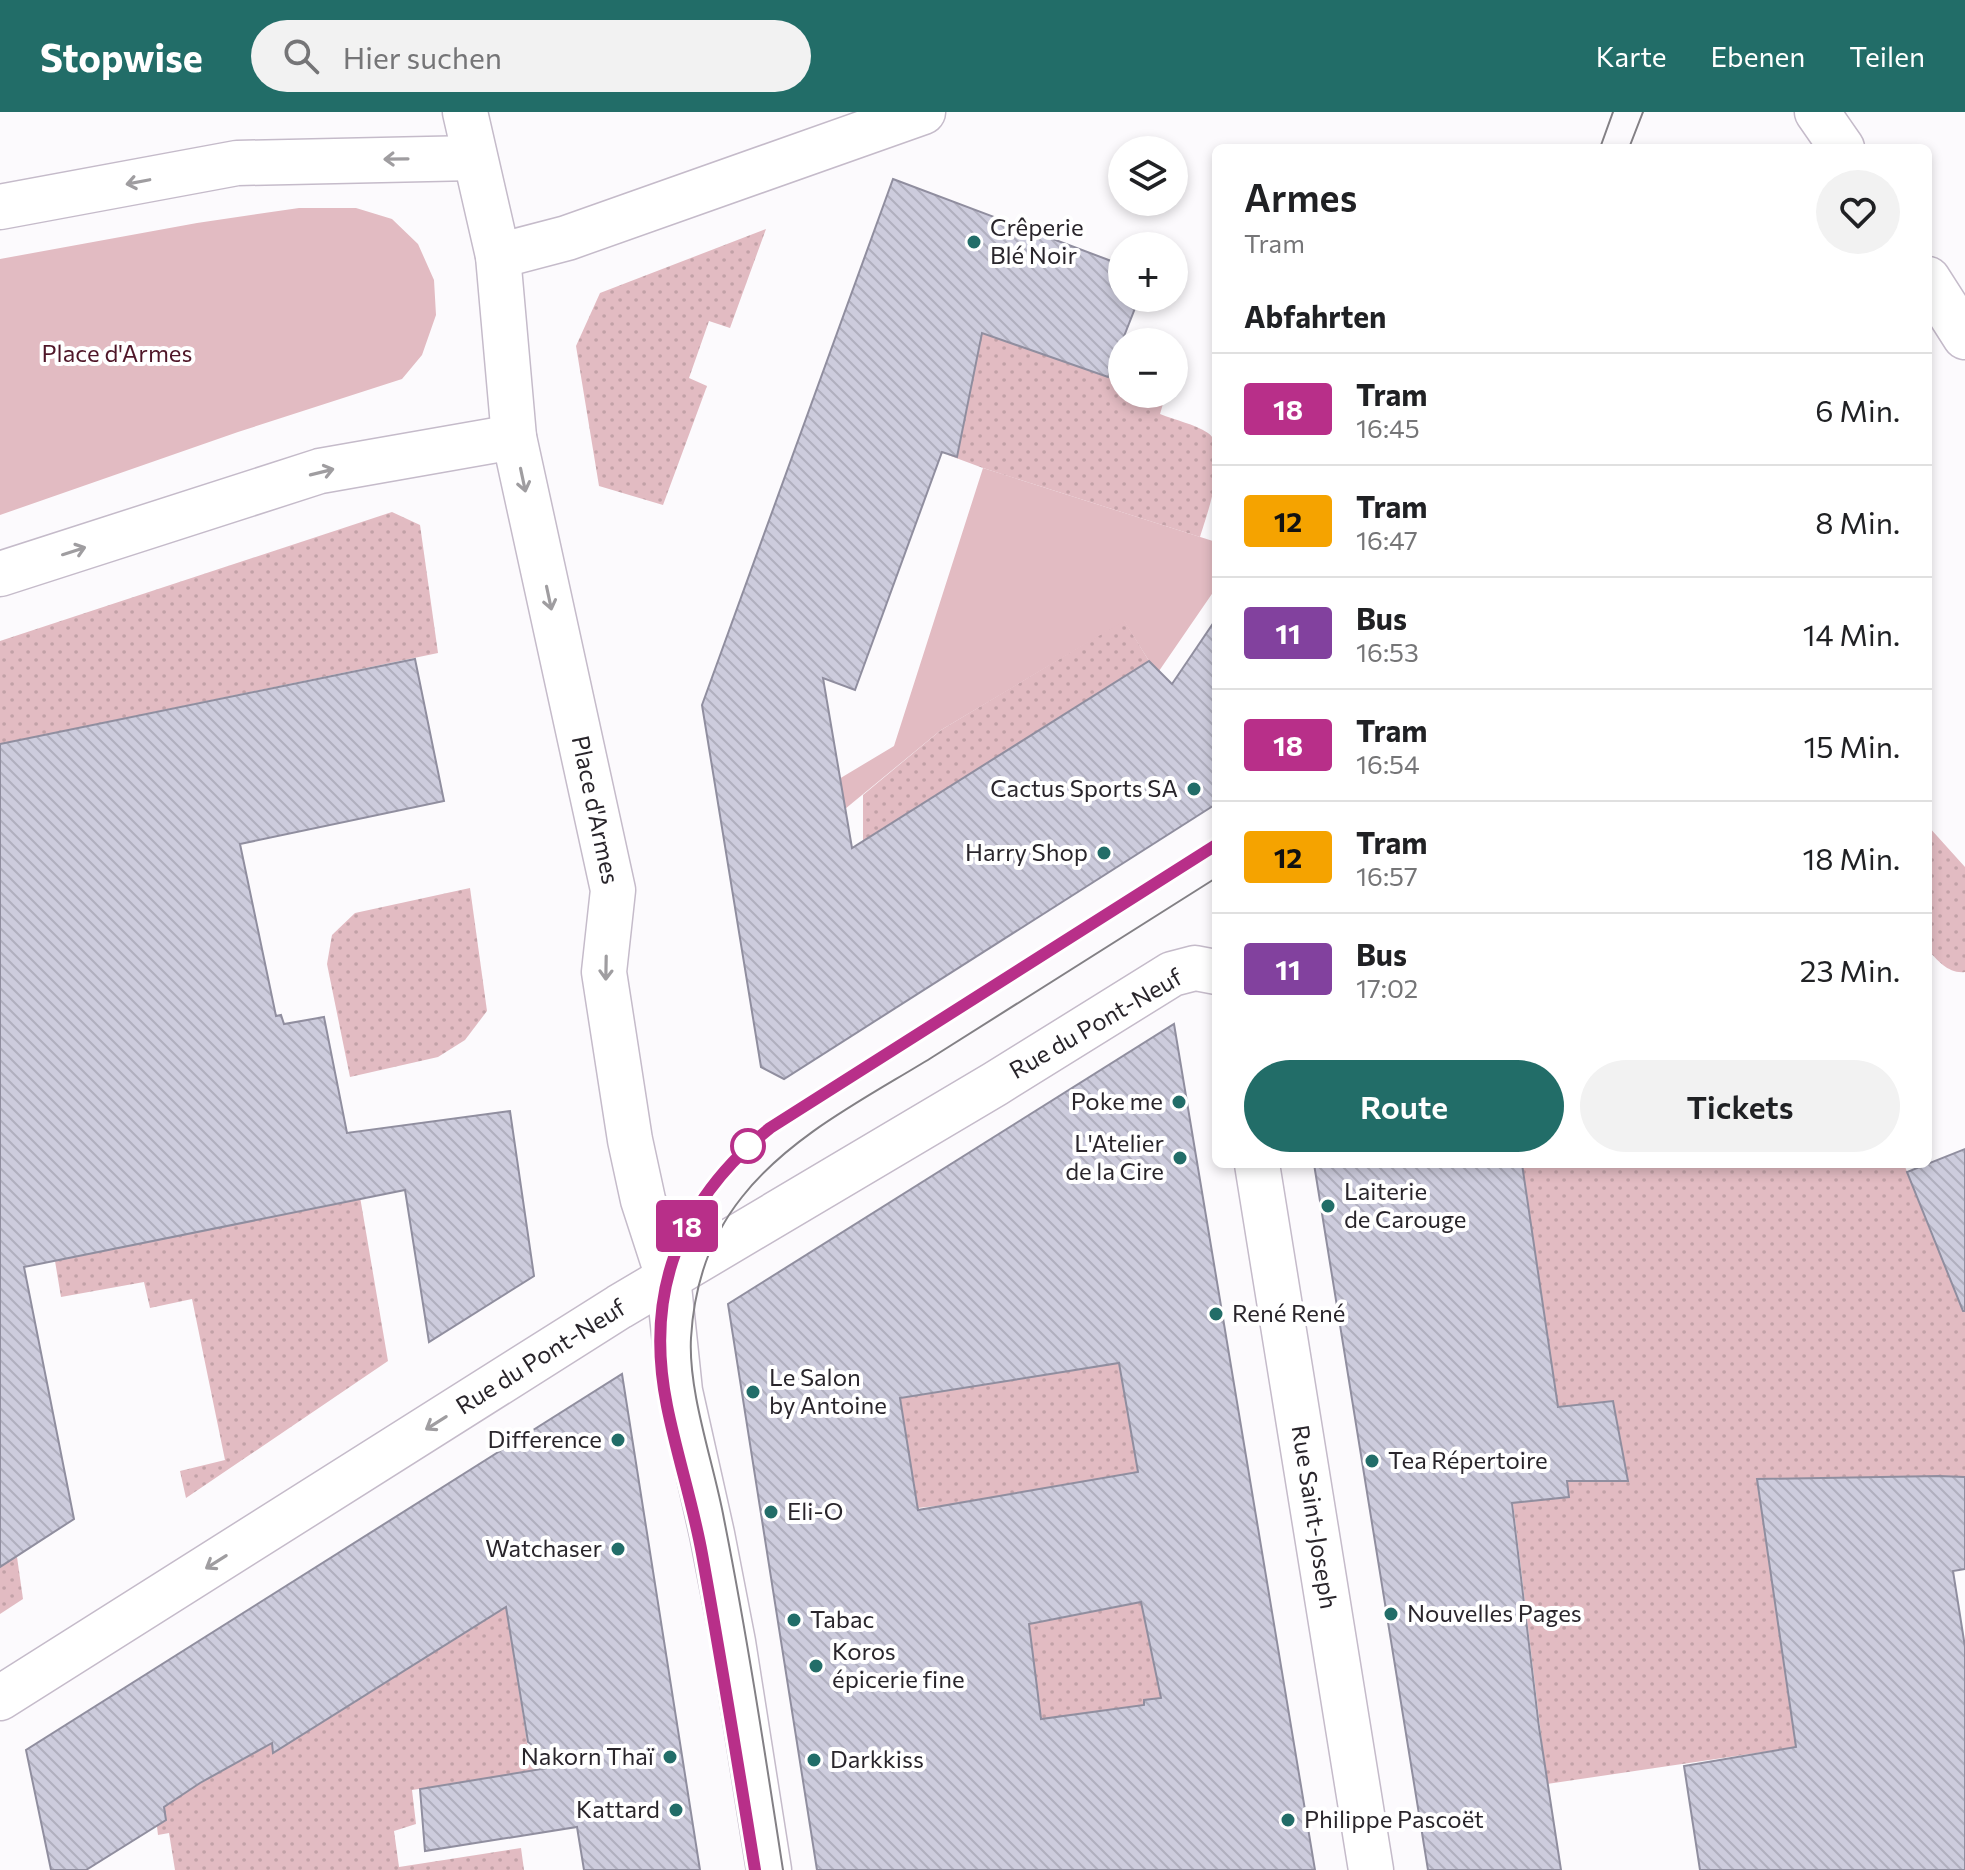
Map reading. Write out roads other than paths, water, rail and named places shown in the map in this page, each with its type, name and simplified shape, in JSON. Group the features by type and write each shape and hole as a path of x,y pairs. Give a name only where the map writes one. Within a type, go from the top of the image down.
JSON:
{"street":[{"name":"Place d'Armes","path":"465,112 498,256 514,437 613,890 604,972 630,1140 643,1200 668,1277 680,1391 733,1642 769,1870"},
{"path":"498,256 567,238 923,112"},
{"path":"1817,112 1839,144"},
{"path":"0,207 237,163 474,158"},
{"path":"1932,285 1965,337"},
{"path":"0,574 320,471 514,437"},
{"name":"Rue du Pont-Neuf","path":"0,1698 668,1277 995,1084 1172,974 1195,968 1212,971"},
{"name":"Rue Saint-Joseph","path":"1258,1168 1371,1870"}],"tram line":[{"path":"1601,144 1613,112"},
{"path":"1631,144 1643,112"},
{"path":"755,1870 703,1559 671,1425 661,1364 665,1287 676,1251 691,1218 712,1186 770,1128 1212,848"},
{"name":"18","path":"755,1870 699,1535 675,1444 662,1376 660,1337 663,1299 676,1248 692,1214 722,1172 770,1128 1212,848"},
{"path":"783,1870 732,1563 693,1382 693,1319 700,1281 713,1245 742,1197 761,1175 806,1137 855,1103 1212,881"}],"place":[{"name":"Crêperie Blé Noir","path":"974,242"},
{"name":"Cactus Sports SA","path":"1194,789"},
{"name":"Harry Shop","path":"1104,853"},
{"name":"Poke me","path":"1179,1102"},
{"name":"L'Atelier de la Cire","path":"1180,1158"},
{"name":"Laiterie de Carouge","path":"1328,1206"},
{"name":"René René","path":"1216,1314"},
{"name":"Le Salon by Antoine","path":"753,1392"},
{"name":"Difference","path":"618,1440"},
{"name":"Tea Répertoire","path":"1372,1461"},
{"name":"Eli-O","path":"771,1512"},
{"name":"Watchaser","path":"618,1549"},
{"name":"Nouvelles Pages","path":"1391,1614"},
{"name":"Tabac","path":"794,1620"},
{"name":"Koros épicerie fine","path":"816,1666"},
{"name":"Nakorn Thaï","path":"670,1757"},
{"name":"Darkkiss","path":"814,1760"},
{"name":"Kattard","path":"676,1810"},
{"name":"Philippe Pascoët","path":"1288,1820"}]}
